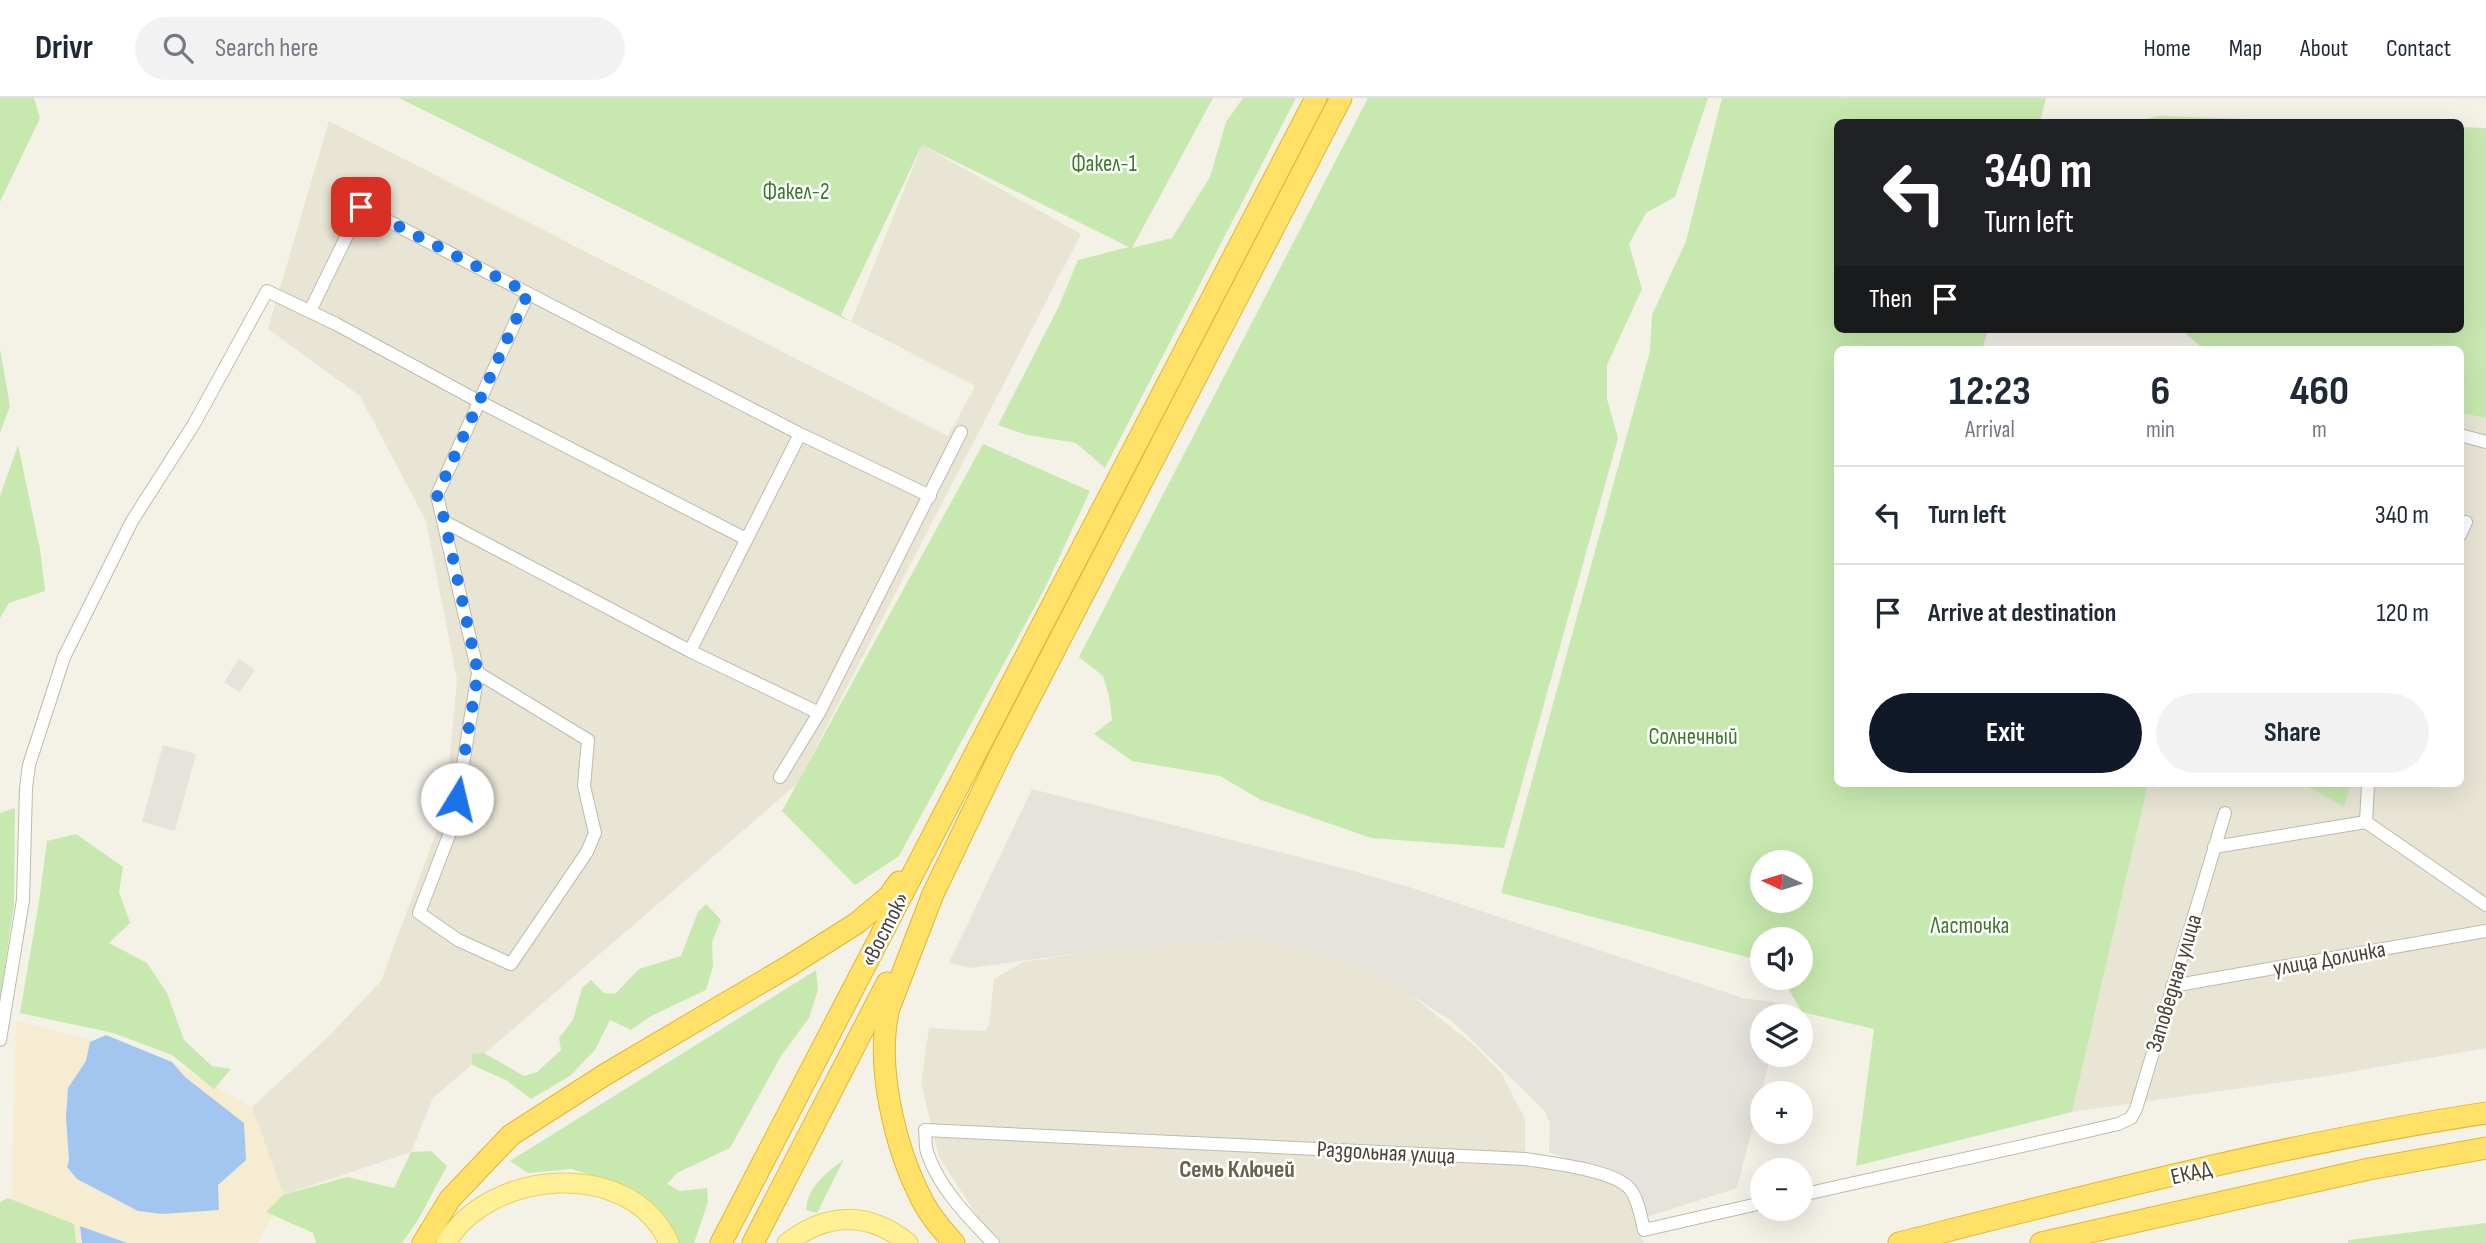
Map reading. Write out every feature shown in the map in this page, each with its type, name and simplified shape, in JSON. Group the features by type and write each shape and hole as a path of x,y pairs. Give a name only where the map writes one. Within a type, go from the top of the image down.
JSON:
{"highway":[{"name":"«Восток»","path":"721,1243 1316,98"},
{"name":"«Восток»","path":"954,1243 923,1202 908,1168 895,1125 885,1056 885,1023 889,1008 933,894 1002,751 1341,98"},
{"path":"423,1243 450,1199 511,1135 606,1074 857,923 889,896 928,844"},
{"path":"753,1243 933,894"},
{"name":"ЕКАД","path":"1899,1243 2062,1201 2278,1152 2396,1126 2486,1113"},
{"name":"ЕКАД","path":"2041,1243 2369,1169 2486,1148"}],"main road":[{"path":"446,1243 467,1217 504,1196 554,1183 580,1183 615,1191 637,1204 658,1225 669,1243"},
{"path":"788,1243 820,1224 846,1218 883,1227 908,1243"}],"street":[{"path":"310,311 361,207 800,434 930,496"},
{"path":"0,1040 23,900 29,765 64,657 132,521 194,424 267,291 746,539"},
{"path":"478,673 588,740 584,786 595,833 586,852 511,964 458,940 419,913 453,825 478,673 437,495 528,293"},
{"path":"780,777 819,713 961,432"},
{"path":"690,651 800,434"},
{"path":"2464,436 2486,442"},
{"path":"445,522 690,651 819,713"},
{"path":"2464,527 2466,522"},
{"path":"2366,822 2368,787"},
{"name":"Заповедная улица","path":"1813,1192 1995,1154 2118,1124 2131,1118 2136,1109 2225,813"},
{"path":"2214,847 2366,822 2486,905"},
{"name":"улица Долинка","path":"2172,986 2486,931"},
{"name":"Раздольная улица","path":"993,1243 945,1187 927,1151 925,1130 1525,1159 1592,1171 1621,1182 1631,1189 1644,1230 1750,1206"}],"shaded area":[{"path":"329,121 948,436 975,386 851,322 922,145 1081,234 797,784 433,1098 411,1152 283,1195 252,1107 328,1037 381,981 445,809 457,680 426,521 360,396 268,329"},
{"path":"2464,414 2486,418 2486,1048 2327,1076 2072,1112 2147,787 2309,787 2344,806 2350,787 2464,787"},
{"path":"239,659 255,670 240,692 224,682"},
{"path":"163,745 196,754 175,831 142,822"},
{"path":"1032,789 1350,870 1743,998 1780,1004 1750,1004 1750,1067 1768,1067 1764,1081 1750,1081 1750,1137 1737,1188 1647,1217 1641,1193 1633,1183 1549,1152 1550,1123 1544,1110 1452,1021 1371,970 1316,951 1252,940 1097,951 970,968 949,963"},
{"path":"1252,940 1316,951 1372,970 1403,989 1474,1045 1502,1074 1525,1119 1525,1152 1625,1188 1644,1243 999,1243 985,1228 939,1157 921,1083 929,1028 985,1031 989,1025 994,979 1023,962 1097,951"},
{"path":"16,1020 172,1062 252,1107 283,1195 258,1243 10,1243"}],"green space":[{"path":"0,98 34,98 40,118 0,202"},
{"path":"399,98 1213,98 1132,248 1172,238 1210,177 1226,122 1243,98 1296,98 1105,468 1076,443 1027,435 998,425 1058,308 1078,260 1129,247 922,145 841,315 851,322"},
{"path":"1368,98 1708,98 1675,197 1646,213 1629,244 1642,289 1607,365 1607,399 1618,438 1504,848 1371,838 1261,800 1220,776 1132,761 1094,734 1112,720 1109,696 1103,676 1079,657"},
{"name":"Солнечный","path":"1722,98 2046,98 2041,119 1834,119 1834,333 1987,333 1983,346 1834,346 1834,787 2147,787 2072,1112 1856,1166 1874,1029 1813,1015 1813,1004 1797,1004 1789,990 1813,990 1813,927 1750,927 1750,958 1501,893 1650,351 1652,315 1686,241"},
{"path":"2159,116 2251,119 2145,119"},
{"path":"2464,127 2486,128 2486,418 2464,414 2464,346 2200,346 2185,333 2464,333"},
{"path":"0,349 10,406 0,433"},
{"path":"983,444 1090,491 1045,588 899,856 855,885 782,811"},
{"path":"18,445 40,549 45,591 9,603 0,618 0,496"},
{"path":"2308,787 2350,787 2344,807"},
{"path":"15,808 14,904 0,1000 0,813"},
{"path":"76,834 123,867 119,892 130,923 109,943 147,963 167,993 184,1040 212,1066 231,1069 214,1089 172,1055 113,1033 20,1013 47,841"},
{"path":"706,904 721,920 712,942 713,966 706,990 651,1016 631,1030 610,1020 595,1050 570,1076 531,1099 506,1080 472,1065 472,1054 484,1053 524,1076 537,1072 561,1050 559,1038 573,1020 582,988 591,980 604,993 615,994 639,969 681,956 698,912"},
{"path":"816,970 818,990 809,1018 781,1056 730,1148 677,1173 667,1184 680,1191 707,1188 708,1202 694,1243 675,1243 674,1233 635,1190 572,1169 528,1173 510,1161"},
{"path":"431,1151 447,1166 418,1220 402,1243 316,1243 313,1233 266,1212 283,1195 347,1177 394,1188 411,1152"},
{"path":"844,1159 817,1213 806,1210 814,1187"},
{"path":"8,1198 74,1224 76,1243 0,1243 0,1202"},
{"path":"2486,1223 2486,1243 2348,1243 2348,1240"}],"water":[{"path":"106,1035 172,1062 185,1077 244,1123 246,1160 218,1185 219,1210 162,1214 138,1211 77,1179 67,1167 68,1088 86,1061 90,1042"},
{"path":"80,1226 127,1243 82,1243"}],"district":[{"name":"Семь Ключей","path":"1237,1169"}],"route":[{"path":"361,207 528,293 437,495 478,673 457,799"}],"park label":[{"name":"Факел-1","path":"1104,163"},
{"name":"Факел-2","path":"796,191"},
{"name":"Ласточка","path":"1970,925"}]}
